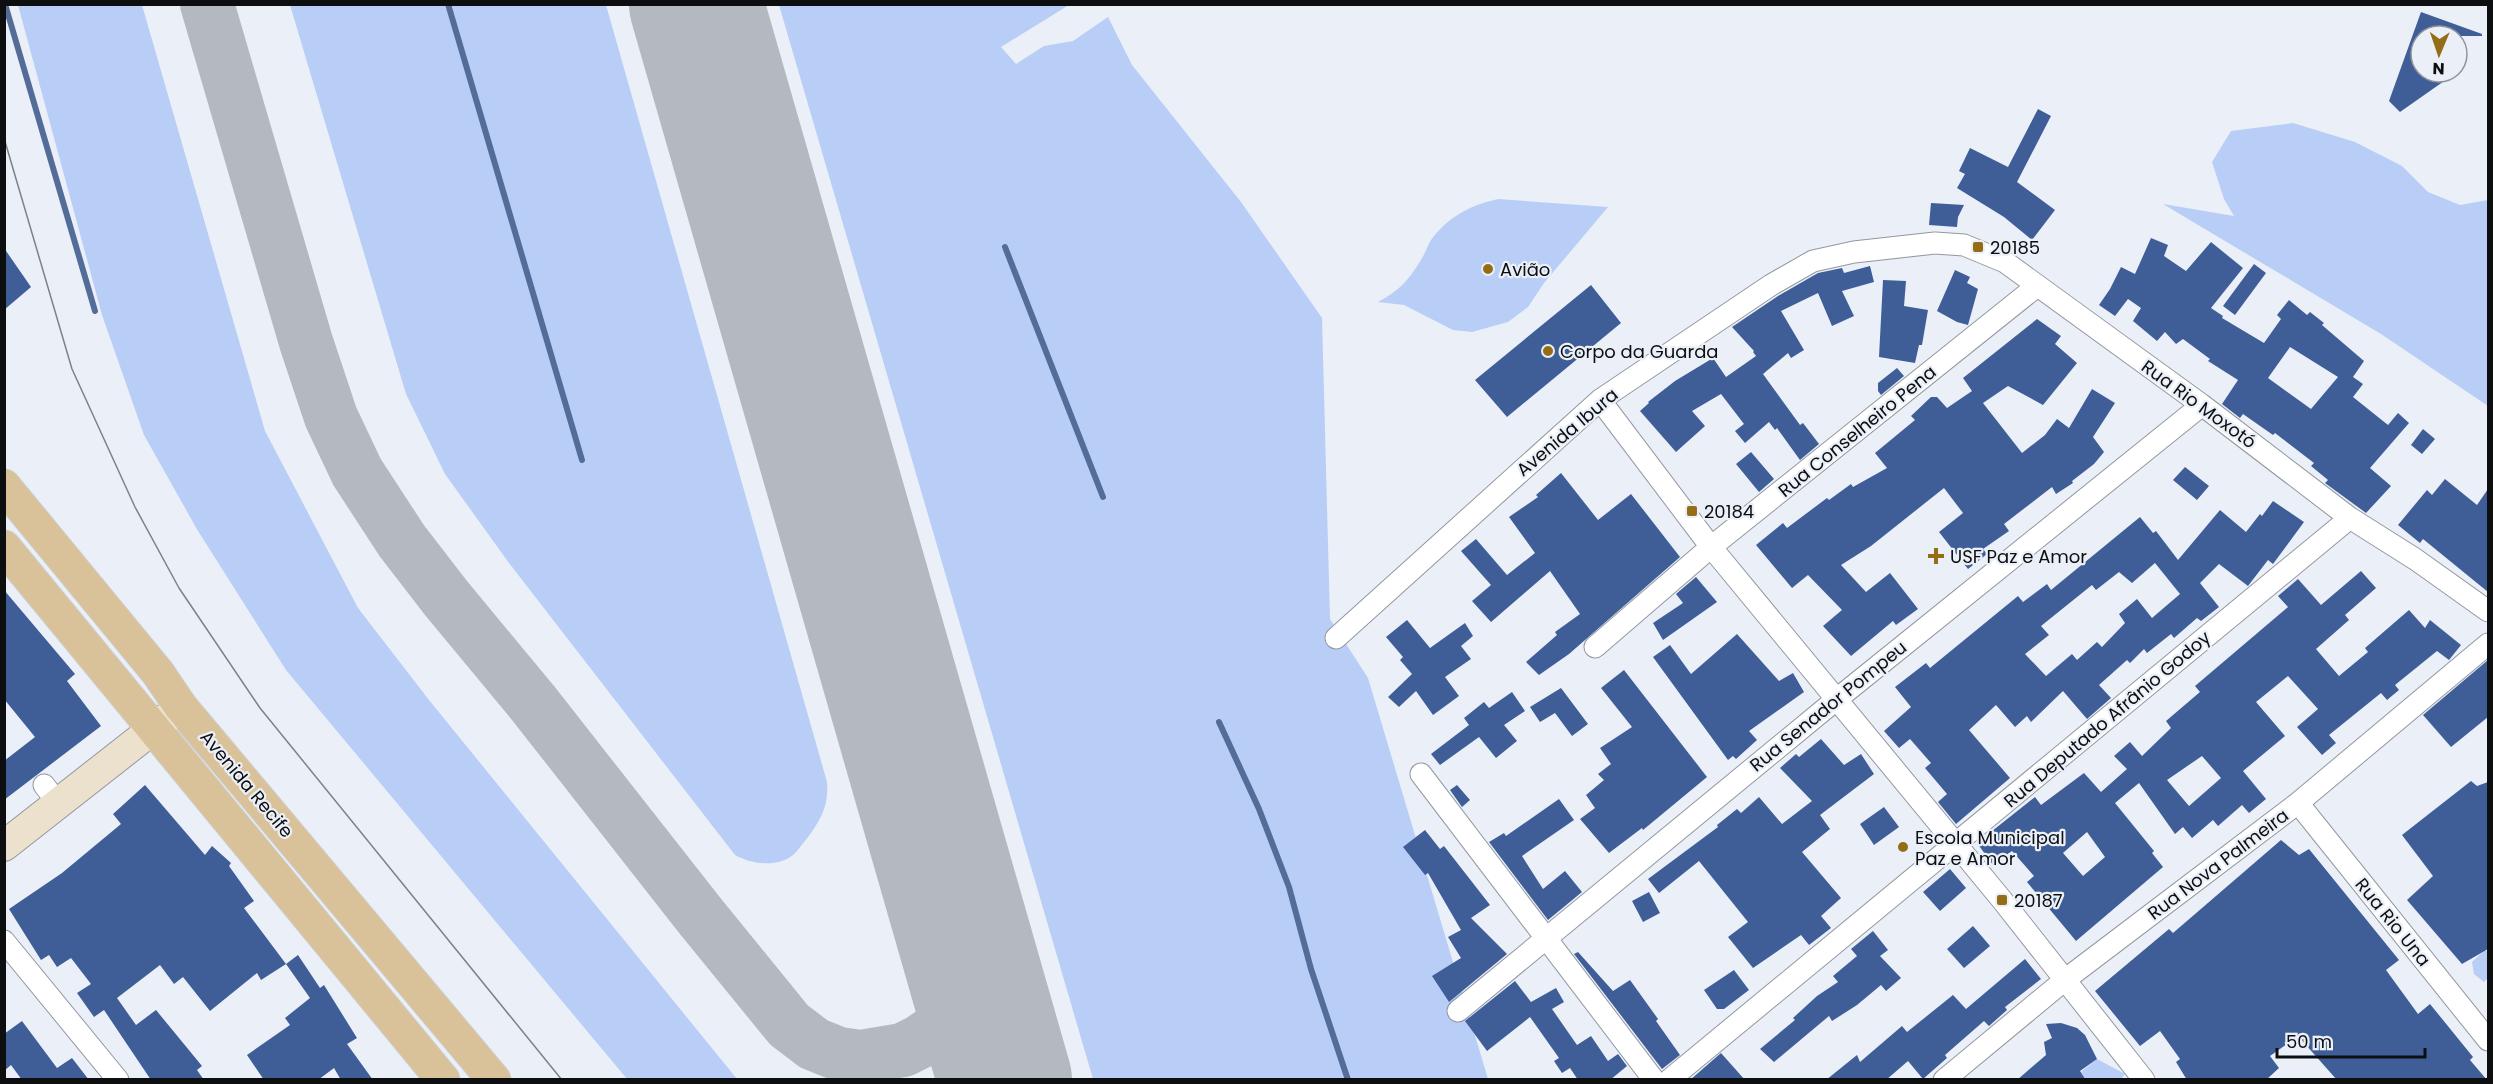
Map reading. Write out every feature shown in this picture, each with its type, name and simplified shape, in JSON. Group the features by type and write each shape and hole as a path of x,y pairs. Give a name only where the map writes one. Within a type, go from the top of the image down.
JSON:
{"main road":[{"name":"Avenida Recife","path":"4,486 158,673 181,707 494,1080"},
{"name":"Avenida Recife","path":"4,548 443,1080"},
{"path":"4,846 51,794 181,707"}],"street":[{"name":"Rua Rio Moxotó","path":"1893,246 1935,243 1964,245 2005,262 2202,405 2350,518 2415,559 2488,611"},
{"name":"Avenida Ibura","path":"1336,638 1600,400 1771,285 1813,261 1893,246"},
{"name":"Rua Conselheiro Pena","path":"1595,647 1711,547 2037,286"},
{"path":"1600,400 1711,547 2066,979 2144,1080"},
{"name":"Rua Senador Pompeu","path":"1458,1011 1837,699 2202,405"},
{"name":"Rua Deputado Afrânio Godoy","path":"1669,1080 2350,518"},
{"name":"Rua Nova Palmeira","path":"1944,1080 2066,979 2298,803 2488,644"},
{"path":"1420,774 1654,1080"},
{"name":"Rua Rio Una","path":"2298,803 2488,1040"},
{"path":"4,941 118,1080"}],"shaded area":[{"path":"18,5 142,5 265,431 358,608 429,700 737,1079 627,1079 286,670 198,531 144,435 102,315"},
{"path":"290,5 606,5 827,782 827,799 819,820 796,852 787,859 764,863 749,861 735,855 509,563 445,474 406,394"},
{"path":"779,5 1069,5 1001,47 1016,64 1044,46 1073,41 1108,17 1132,65 1241,202 1322,318 1330,619 1368,678 1488,1079 1093,1079"},
{"path":"2293,123 2355,142 2402,166 2428,192 2460,205 2488,200 2488,406 2381,334 2163,204 2234,216 2224,199 2212,162 2231,131"},
{"path":"1498,199 1608,207 1544,283 1528,307 1508,322 1472,332 1453,330 1404,305 1378,302 1407,280 1432,239 1448,222 1479,204"},
{"path":"2484,951 2488,951 2488,978 2484,982 2474,974 2472,962"},
{"path":"2097,1059 2125,1074 2121,1079 2086,1079 2081,1072"}],"building":[{"path":"2421,12 2454,24 2417,24"},
{"path":"2469,29 2482,34 2482,36 2469,36"},
{"path":"2409,45 2409,84 2440,84 2400,112 2389,101"},
{"path":"2038,109 2051,116 2017,182 2055,210 2032,240 2004,217 1957,188 1965,174 1959,171 1970,148 2008,167"},
{"path":"1931,203 1964,205 1958,217 1957,227 1929,225"},
{"path":"2151,238 2168,245 2164,256 2186,271 2211,242 2243,268 2211,308 2223,316 2222,318 2264,343 2281,319 2277,315 2289,300 2307,315 2310,312 2324,323 2322,325 2364,361 2353,377 2363,384 2353,397 2388,425 2398,413 2409,423 2370,468 2391,486 2366,513 2325,483 2328,480 2311,466 2314,463 2275,433 2273,435 2243,414 2240,418 2222,404 2238,380 2208,361 2210,359 2183,339 2176,344 2165,332 2157,341 2133,321 2141,308 2128,299 2115,316 2099,305 2121,267 2135,274","holes":["2290,347 2338,377 2311,409 2268,378"]},
{"path":"4,248 31,287 4,310"},
{"path":"2254,264 2266,273 2235,315 2223,306"},
{"path":"1870,266 1874,282 1842,291 1854,316 1832,326 1818,293 1781,311 1804,350 1791,358 1788,353 1763,374 1800,425 1803,423 1819,444 1800,460 1777,428 1775,430 1769,422 1745,443 1735,431 1744,424 1721,394 1692,411 1705,426 1676,452 1640,411 1675,381 1713,358 1726,377 1756,356 1732,327 1778,296 1818,273 1842,268 1844,273"},
{"path":"1955,270 1970,277 1967,283 1978,289 1968,325 1937,311"},
{"path":"1883,280 1906,281 1904,306 1928,310 1922,345 1919,345 1915,363 1879,357"},
{"name":"Corpo da Guarda","path":"1591,285 1621,323 1507,417 1475,380"},
{"path":"2037,319 2061,336 2055,344 2077,363 2043,405 2008,386 1983,403 2022,453 2045,435 2057,419 2069,428 2092,389 2115,403 2093,437 2104,452 2094,464 2072,481 2073,483 2056,494 2052,487 2004,524 2009,531 1983,549 1987,554 1968,569 1939,532 1963,513 1944,488 1871,546 1841,565 1866,592 1890,573 1918,609 1896,625 1893,621 1851,656 1823,626 1842,610 1808,575 1792,588 1756,545 1783,523 1787,528 1827,498 1829,500 1851,484 1853,487 1887,468 1875,453 1915,420 1911,416 1931,397 1937,397 1947,408 1972,391 1963,378"},
{"path":"1897,368 1904,376 1881,395 1878,391 1878,383"},
{"path":"2423,429 2435,439 2422,454 2411,445"},
{"path":"1751,452 1774,479 1759,492 1736,464"},
{"path":"2185,467 2209,486 2197,500 2173,480"},
{"path":"1561,473 1598,520 1631,494 1680,557 1569,654 1539,675 1526,662 1557,635 1555,632 1580,614 1550,571 1491,622 1472,601 1491,585 1461,551 1476,539 1507,575 1535,553 1509,517 1538,497 1536,495"},
{"path":"2445,479 2477,505 2488,489 2488,592 2423,539 2420,543 2398,525 2427,490 2432,495"},
{"path":"2273,501 2304,522 2273,564 2268,560 2248,586 2219,564 2200,583 2219,607 2201,621 2197,618 2174,638 2171,634 2147,653 2144,649 2130,663 2127,660 2099,685 2111,698 2087,719 2063,691 2031,722 2027,716 2015,727 1996,705 1969,730 2010,778 1956,824 1938,802 1947,794 1925,768 1931,763 1910,739 1899,748 1884,731 1911,707 1895,687 1926,663 1930,668 2018,596 2023,602 2047,584 2051,590 2140,517 2153,533 2156,531 2178,560 2220,510 2246,532 2260,514 2262,516","holes":["2155,563 2180,594 2152,618 2137,599 2119,614 2125,623 2102,647 2097,642 2077,660 2072,654 2046,676 2025,654 2049,635 2041,626 2092,585 2096,590 2119,572 2132,583"]},
{"path":"2361,571 2376,588 2345,615 2349,620 2316,649 2339,676 2368,652 2365,648 2409,610 2425,628 2430,620 2461,645 2449,660 2437,651 2395,685 2399,690 2387,700 2381,693 2329,735 2336,743 2322,755 2297,727 2318,709 2288,676 2256,702 2285,736 2243,771 2266,799 2249,813 2242,805 2218,826 2213,820 2192,838 2183,827 2175,834 2139,783 2115,803 2154,851 2152,853 2163,867 2076,941 2027,882 2034,876 2012,851 1993,865 1977,843 2035,797 2041,805 2084,773 2101,792 2127,769 2114,756 2130,742 2142,756 2171,728 2166,721 2200,692 2195,686 2288,607 2278,596 2298,579 2321,605","holes":["2202,756 2221,778 2189,806 2167,780","2087,832 2105,857 2083,876 2063,853"]},
{"path":"1696,577 1717,602 1663,640 1653,623 1683,603 1676,594"},
{"path":"4,590 75,674 67,681 101,726 4,800 4,761 35,737 4,699"},
{"path":"1407,620 1430,648 1465,623 1473,636 1461,646 1471,659 1445,677 1459,696 1433,715 1416,691 1399,707 1388,697 1412,674 1400,660 1403,657 1386,637"},
{"path":"1737,634 1779,681 1793,673 1804,692 1749,731 1757,740 1736,759 1733,756 1728,760 1653,657 1670,645 1691,674"},
{"path":"2488,660 2488,717 2451,747 2423,715"},
{"path":"1624,670 1707,777 1643,830 1642,828 1609,853 1580,819 1595,808 1586,795 1604,780 1598,774 1611,764 1600,748 1632,727 1601,688"},
{"path":"1561,688 1588,724 1572,736 1555,713 1540,722 1530,707"},
{"path":"1512,692 1525,711 1504,725 1517,741 1496,758 1479,737 1440,765 1431,754 1469,725 1464,718 1484,702 1489,708"},
{"path":"1821,739 1844,765 1861,754 1874,774 1820,815 1830,829 1802,852 1841,898 1821,916 1831,928 1809,945 1801,935 1753,968 1728,937 1748,922 1699,861 1659,893 1648,879 1718,827 1717,825 1737,809 1741,813 1759,797 1782,824 1812,801 1780,768 1796,754 1799,757"},
{"path":"2471,781 2477,786 2488,782 2488,949 2462,964 2407,900 2433,876 2402,835"},
{"path":"145,785 205,855 212,846 231,863 229,866 254,901 244,908 286,964 261,980 257,973 210,1011 183,977 174,984 160,965 117,998 136,1025 156,1010 202,1066 197,1070 204,1080 151,1080 104,1010 94,1017 77,993 91,984 71,958 57,967 49,955 41,960 9,909 62,873 121,824 113,814"},
{"path":"1457,785 1470,800 1462,807 1450,790"},
{"path":"1559,799 1574,820 1522,856 1543,889 1565,871 1582,892 1548,920 1489,842 1504,833 1506,836"},
{"path":"1884,807 1899,827 1874,845 1860,824"},
{"path":"1425,830 1440,849 1444,846 1490,905 1471,918 1507,954 1449,1002 1432,976 1461,958 1448,937 1461,930 1428,873 1425,875 1403,847"},
{"path":"2281,840 2299,855 2309,849 2399,960 2386,970 2418,1014 2430,1004 2473,1057 2470,1060 2487,1080 2337,1080 2298,1036 2270,1056 2279,1068 2266,1080 2187,1080 2176,1062 2180,1059 2160,1031 2140,1046 2095,991 2169,929 2173,933"},
{"path":"1950,869 1966,888 1940,911 1923,892"},
{"path":"1649,892 1660,913 1643,922 1632,901"},
{"path":"1973,926 1990,946 1964,968 1947,949"},
{"path":"1873,931 1888,950 1880,956 1901,978 1886,991 1881,985 1857,1005 1832,1021 1829,1016 1774,1062 1760,1049 1795,1020 1793,1018 1817,996 1838,982 1833,976 1857,956 1851,949"},
{"path":"1578,952 1613,991 1630,980 1680,1055 1662,1069 1574,954"},
{"path":"298,955 320,988 324,985 357,1038 347,1044 373,1080 341,1080 334,1068 318,1080 264,1080 247,1055 290,1025 285,1018 310,998 286,964"},
{"path":"2025,959 2041,979 2005,1007 2007,1010 1989,1026 1984,1021 1945,1055 1947,1058 1923,1079 1908,1061 1886,1080 1826,1080 1857,1055 1860,1062 1902,1026 1907,1032 1953,995 1966,1009"},
{"path":"1734,970 1749,990 1724,1009 1717,1009 1704,990"},
{"path":"1515,981 1531,1002 1556,988 1564,1002 1552,1009 1577,1045 1591,1036 1608,1061 1618,1054 1627,1066 1610,1080 1578,1080 1570,1068 1562,1073 1554,1061 1559,1058 1530,1017 1487,1051 1465,1021"},
{"path":"22,1021 57,1068 72,1058 89,1080 22,1080 11,1065 4,1071 4,1034"},
{"path":"2061,1023 2077,1028 2085,1035 2097,1059 2080,1071 2086,1080 2017,1080 2046,1055 2044,1042 2052,1038 2046,1024"},
{"path":"1721,1053 1745,1080 1690,1080"}],"waterway":[{"path":"5,4 95,311"},
{"path":"448,4 582,460"},
{"path":"1005,247 1103,497"},
{"path":"1219,722 1259,809 1289,887 1311,969 1348,1080"}],"taxiway":[{"path":"207,4 306,342 331,417 357,472 402,541 446,598 533,703 789,1025 814,1044 839,1054 861,1057 903,1050 919,1042 937,1030 961,991 964,961 960,921"}],"runway":[{"path":"696,4 1005,1080"}],"tram line":[{"path":"4,138 72,369 135,507 179,588 260,708 562,1080"}],"place":[{"name":"20185","path":"1978,247"},
{"name":"Avião","path":"1488,269"},
{"name":"Corpo da Guarda","path":"1548,351"},
{"name":"20184","path":"1692,511"},
{"name":"USF Paz e Amor","path":"1936,556"},
{"name":"Escola Municipal Paz e Amor","path":"1903,847"},
{"name":"20187","path":"2002,900"}]}
